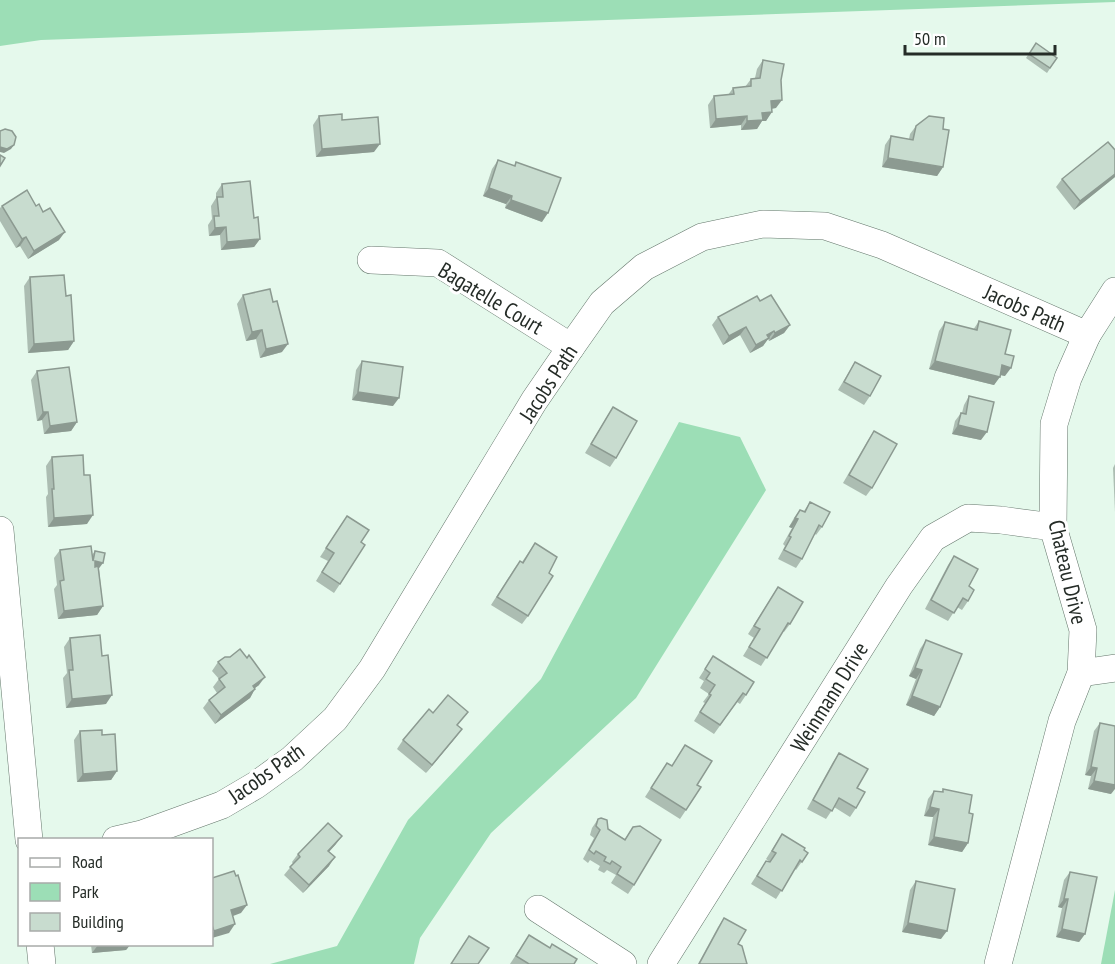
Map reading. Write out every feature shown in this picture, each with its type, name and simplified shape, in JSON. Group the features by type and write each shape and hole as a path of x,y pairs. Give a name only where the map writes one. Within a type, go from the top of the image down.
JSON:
{"street":[{"name":"Jacobs Path","path":"125,838 222,805 256,785 292,759 334,719 372,669 534,401 571,346 602,303 644,267 702,237 763,224 825,226 882,244 1087,335"},
{"name":"Bagatelle Court","path":"371,260 438,263 571,346"},
{"name":"Chateau Drive","path":"998,964 1062,721 1081,673 1083,630 1053,527 1054,424 1068,378 1087,335 1115,291"},
{"name":"Weinmann Drive","path":"662,964 899,586 933,538 968,518 1053,527"},
{"path":"0,530 29,838"},
{"path":"1081,673 1115,668"},
{"path":"538,909 623,964"},
{"path":"40,946 42,964"}],"green space":[{"path":"0,0 1115,0 1115,2 41,40 0,46"},
{"path":"679,422 740,437 766,490 636,698 491,833 420,938 414,964 270,964 337,946 408,820 541,679"},
{"path":"1115,890 1115,964 1101,964"}],"building":[{"path":"1036,43 1057,58 1050,68 1029,54"},
{"path":"763,60 784,64 781,80 782,100 771,101 772,112 762,113 763,120 747,121 747,116 716,119 714,96 734,94 733,88 751,86 751,79 760,78"},
{"path":"342,114 342,120 378,117 380,144 322,149 319,116"},
{"path":"929,116 944,118 943,129 949,130 943,167 888,158 891,136 913,140 916,126"},
{"path":"5,129 12,131 16,137 14,145 7,149 0,147 0,131"},
{"path":"1108,142 1115,150 1115,174 1080,201 1062,179"},
{"path":"0,155 5,158 0,166"},
{"path":"498,160 515,166 516,162 561,178 548,213 511,200 512,196 489,188"},
{"path":"250,181 254,218 258,217 260,239 227,242 226,227 215,228 214,216 219,216 217,197 223,197 222,184"},
{"path":"27,190 36,206 39,204 43,212 50,208 65,232 34,251 26,237 22,239 2,206"},
{"path":"64,275 66,296 71,295 74,341 34,344 30,277"},
{"path":"270,289 273,302 277,301 288,344 266,349 262,330 252,332 243,295"},
{"path":"771,295 790,325 767,335 769,338 756,345 746,327 729,336 718,317 757,296 760,301"},
{"path":"979,321 1011,330 1005,354 1014,356 1011,368 1002,365 1000,377 935,361 945,322 977,330"},
{"path":"362,361 403,367 399,398 358,392"},
{"path":"855,362 881,376 870,396 844,382"},
{"path":"69,367 77,422 50,426 48,412 43,412 37,371"},
{"path":"969,396 994,402 987,432 958,425 961,413 966,414"},
{"path":"613,407 637,421 616,458 591,444"},
{"path":"874,431 897,444 872,488 849,475"},
{"path":"83,455 84,475 90,475 93,515 54,518 52,457"},
{"path":"810,502 830,512 822,527 819,525 802,559 784,550 798,519 795,518 800,510 805,512"},
{"path":"347,516 369,530 361,542 365,545 340,584 322,572 334,553 326,548"},
{"path":"535,543 557,557 549,573 553,576 528,616 497,597 520,561 523,563"},
{"path":"91,546 93,561 95,551 105,553 103,563 95,561 95,567 98,566 103,606 64,611 60,581 64,580 60,550"},
{"path":"954,556 978,569 969,586 974,590 968,601 963,598 954,613 931,600"},
{"path":"778,587 803,602 767,658 749,647 760,629 754,626"},
{"path":"100,635 102,656 108,655 112,695 72,699 69,670 73,670 70,638"},
{"path":"926,640 962,654 940,707 912,696 922,670 915,668"},
{"path":"240,649 247,658 249,655 265,677 253,686 255,689 221,715 209,700 225,687 219,679 227,673 218,662 225,657 230,657"},
{"path":"713,656 754,682 746,695 743,693 720,725 700,712 715,685 706,679 710,673 705,669"},
{"path":"448,695 468,712 457,725 462,729 432,765 403,740 429,709 433,713"},
{"path":"1100,723 1115,726 1115,785 1094,781 1097,768 1091,767"},
{"path":"102,730 102,735 115,734 117,771 83,774 80,731"},
{"path":"685,745 712,761 697,785 701,787 686,810 651,788 667,763 672,766"},
{"path":"839,753 868,769 857,788 865,792 856,808 839,798 832,811 813,800"},
{"path":"943,789 972,795 969,813 973,814 968,843 934,837 939,809 930,807 934,791 943,792"},
{"path":"598,819 607,820 608,829 625,840 633,827 640,826 661,840 634,885 617,874 621,867 612,861 610,864 604,861 606,857 589,850 600,830 596,826"},
{"path":"328,823 342,836 328,851 335,857 309,885 290,867 300,857 298,854"},
{"path":"782,834 805,848 804,850 808,853 802,862 800,860 782,891 757,876 766,861 770,862 776,853 772,851"},
{"path":"234,871 236,876 238,875 247,905 231,910 235,924 214,931 213,928 213,878"},
{"path":"1070,872 1097,877 1085,934 1062,929 1068,899 1064,899"},
{"path":"916,881 955,889 947,931 908,923"},
{"path":"724,918 746,930 738,944 742,946 747,964 699,964"},
{"path":"529,935 550,948 552,944 577,959 574,964 529,964 516,956"},
{"path":"469,936 489,948 478,964 451,964"}]}
